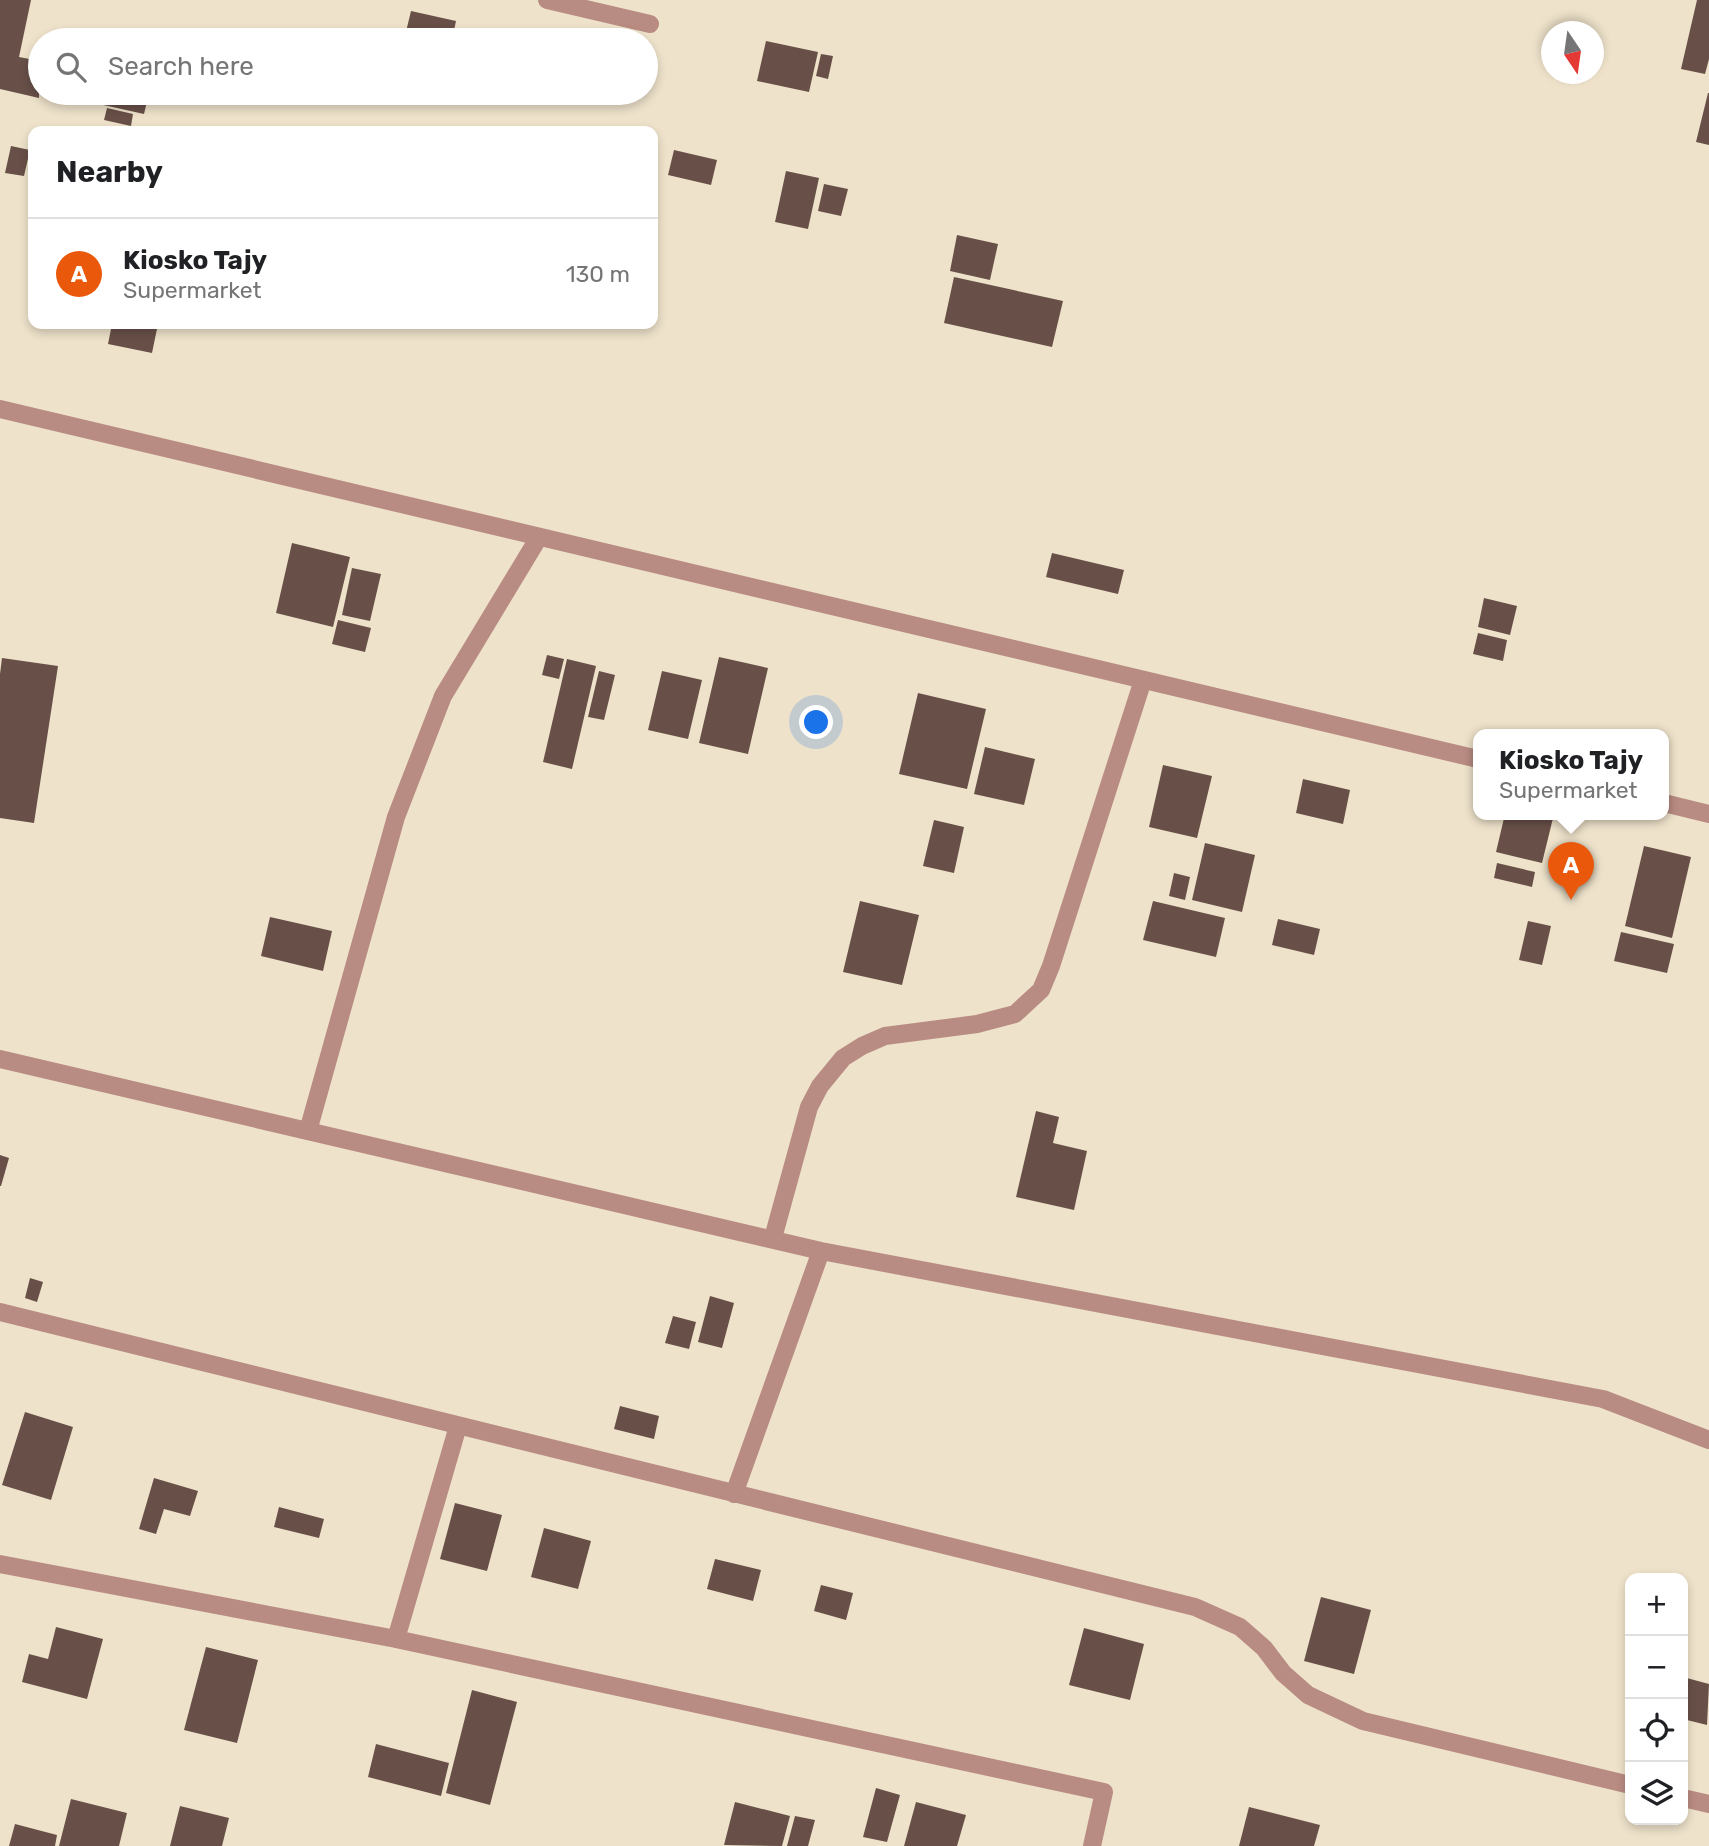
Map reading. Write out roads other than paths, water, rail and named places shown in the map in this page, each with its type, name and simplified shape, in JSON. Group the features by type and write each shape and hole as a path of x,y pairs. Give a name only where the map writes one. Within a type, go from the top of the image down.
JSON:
{"street":[{"path":"547,0 650,24"},
{"path":"0,409 1473,758"},
{"path":"308,1131 396,817 443,696 539,537"},
{"path":"773,1238 809,1107 820,1086 843,1058 885,1036 977,1024 1015,1014 1041,990 1051,967 1143,680"},
{"path":"1669,804 1709,814"},
{"path":"0,1059 821,1251 1603,1399 1709,1440"},
{"path":"734,1494 821,1251"},
{"path":"0,1312 1195,1607 1240,1627 1264,1648 1283,1673 1308,1695 1363,1721 1625,1784"},
{"path":"396,1639 457,1426"},
{"path":"0,1564 396,1639 1104,1792 1092,1846"},
{"path":"1688,1799 1709,1804"}],"place":[{"name":"Kiosko Tajy","path":"1571,900"}]}
